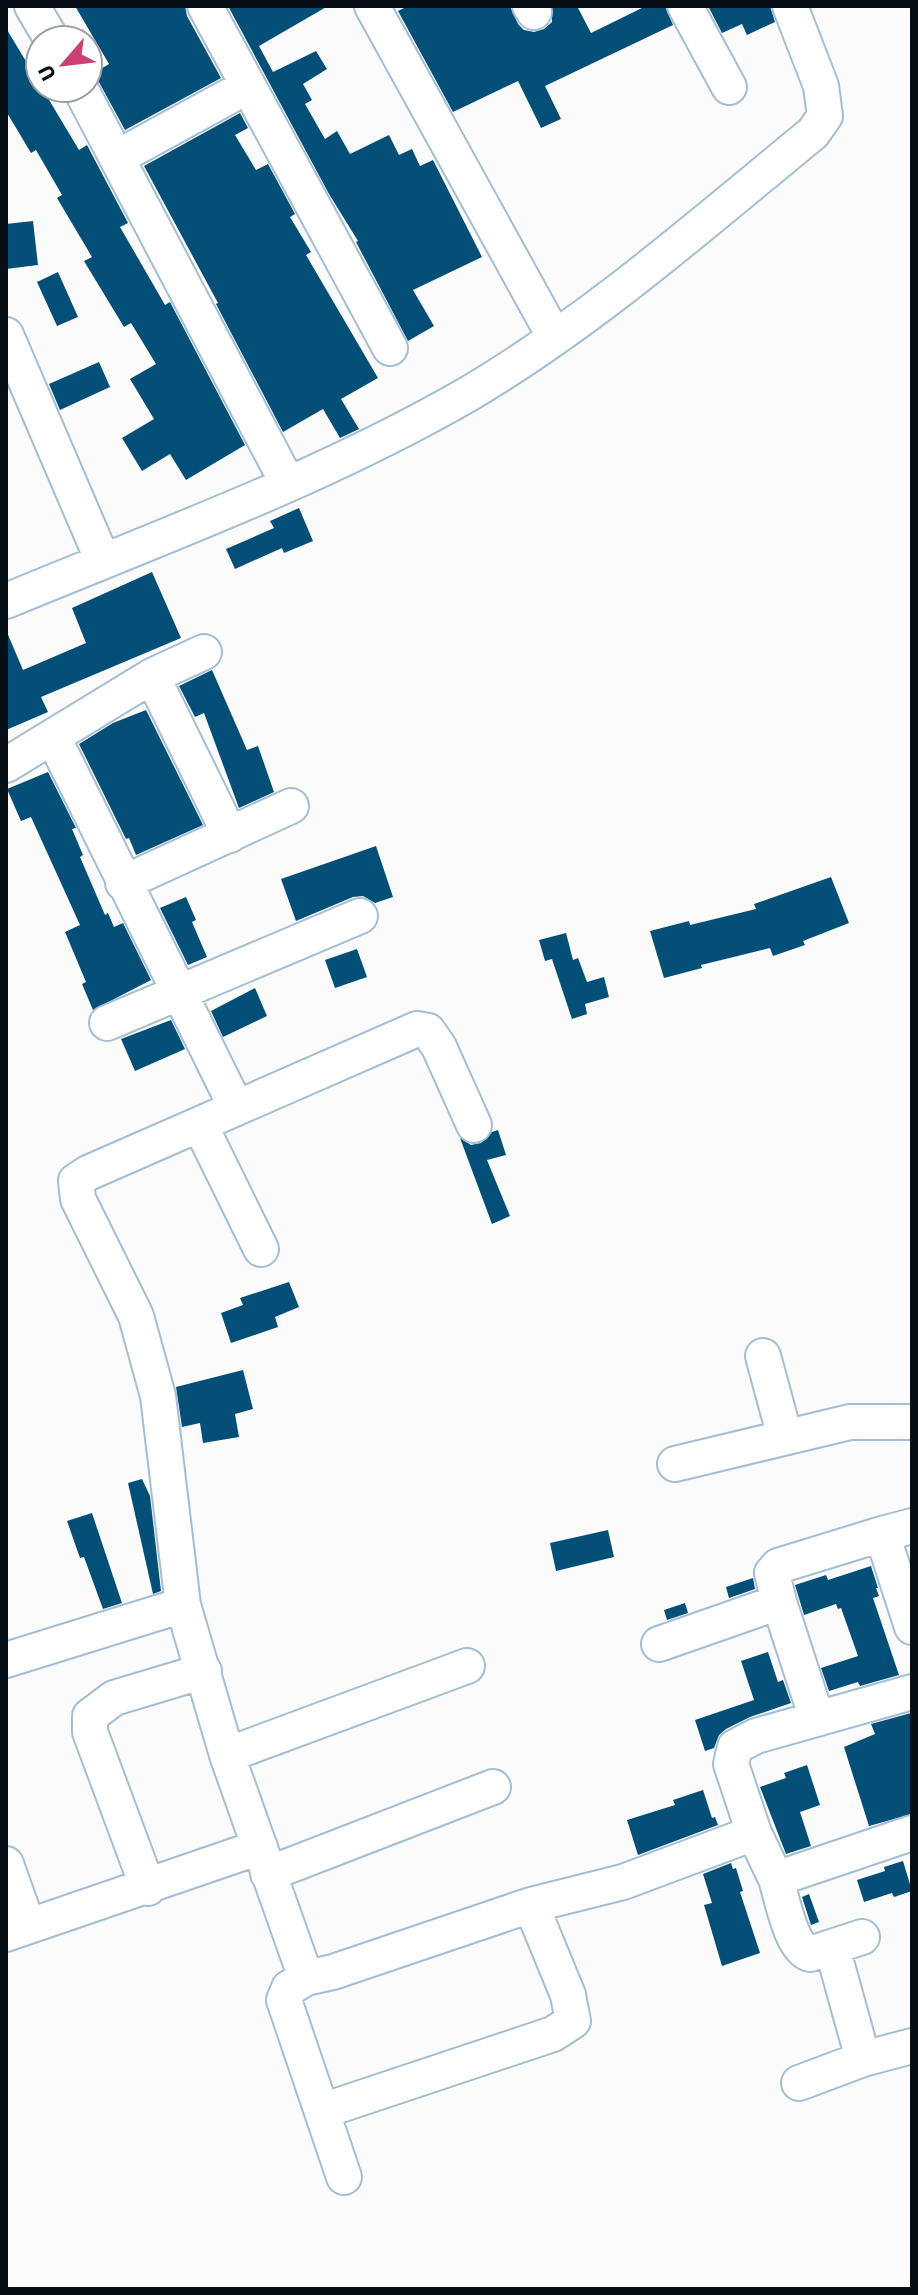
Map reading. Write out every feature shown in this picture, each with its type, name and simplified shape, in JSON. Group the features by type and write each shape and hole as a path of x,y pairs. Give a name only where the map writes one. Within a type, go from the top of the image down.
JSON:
{"street":[{"path":"32,6 43,24"},
{"path":"205,6 390,348"},
{"path":"372,6 554,336"},
{"path":"685,6 729,87"},
{"path":"6,601 195,524 366,449 472,392 585,316 813,133 825,116 821,86 790,6"},
{"path":"118,157 248,86"},
{"path":"89,104 288,484"},
{"path":"6,335 103,561"},
{"path":"7,763 152,676 204,652"},
{"path":"152,676 230,835"},
{"path":"53,737 236,1107"},
{"path":"123,883 291,806"},
{"path":"107,1023 360,916"},
{"path":"306,1978 227,1755 183,1605 158,1396 136,1316 78,1199 76,1181 236,1107 417,1029 428,1031 439,1047 474,1125"},
{"path":"200,1125 261,1249"},
{"path":"763,1356 785,1437"},
{"path":"675,1464 850,1422 912,1422"},
{"path":"817,1719 779,1602 772,1573 778,1566 897,1530 912,1627"},
{"path":"659,1644 779,1602"},
{"path":"6,1660 183,1605"},
{"path":"227,1755 467,1666"},
{"path":"148,1888 90,1732 90,1716 114,1698 204,1671"},
{"path":"863,2059 847,1942 810,1954 799,1948 731,1764 735,1747 756,1736 912,1692"},
{"path":"6,1864 17,1930 148,1888 264,1860 493,1787"},
{"path":"344,2177 284,2000 289,1988 306,1978 333,1972 531,1905 623,1882 754,1833"},
{"path":"776,1879 912,1833"},
{"path":"322,2111 553,2034 573,2021 568,1995 531,1905"},
{"path":"799,2083 863,2059 912,2046"}],"building":[{"path":"75,6 185,6 187,16 221,78 125,130 104,91 104,67 109,64 104,55 104,24 86,24"},
{"path":"228,6 328,6 259,46 273,72 316,51 327,69 303,84 312,100 305,104 325,139 337,131 350,154 389,135 399,155 412,149 420,166 433,160 482,257 413,290 434,326 408,341 358,241 329,194"},
{"path":"408,6 510,6 518,24 524,30 534,32 552,22 552,6 577,6 591,33 646,6 665,6 673,25 545,86 561,119 541,128 518,81 453,112 398,11"},
{"path":"708,6 770,6 775,22 747,35 742,24 722,33"},
{"path":"6,28 24,58 24,104 51,104 79,150 87,145 128,223 120,227 165,305 170,302 245,445 186,480 170,454 142,471 122,438 154,419 130,379 156,364 131,323 124,327 84,261 92,257 57,198 62,195 36,150 31,153 6,111"},
{"path":"240,113 248,128 235,135 256,170 268,164 295,214 290,217 311,252 306,255 378,378 341,399 359,429 340,438 323,409 283,432 144,166"},
{"path":"33,221 38,265 6,269 6,224"},
{"path":"58,272 78,317 57,326 37,282"},
{"path":"99,362 110,387 60,410 49,384"},
{"path":"299,508 313,541 284,553 282,548 235,569 226,549 274,528 270,521"},
{"path":"152,572 181,638 41,697 48,712 6,730 6,630 23,670 86,643 72,608"},
{"path":"212,670 247,750 258,746 274,792 239,808 204,713 195,717 179,686"},
{"path":"146,710 203,825 136,855 79,744 113,723"},
{"path":"48,772 76,828 72,829 83,855 80,857 105,915 108,913 114,927 123,923 151,980 93,1010 82,984 86,982 65,932 80,925 31,817 21,821 7,789"},
{"path":"376,846 393,897 375,903 363,896 353,897 296,921 281,879"},
{"path":"831,877 849,923 803,941 805,945 773,956 770,948 701,965 702,968 664,978 650,931 756,909 754,904"},
{"path":"186,897 196,920 192,922 207,957 188,965 160,908"},
{"path":"566,933 573,960 578,958 587,982 604,977 609,997 585,1004 587,1014 572,1019 552,959 545,961 539,940"},
{"path":"357,949 367,977 335,988 325,960"},
{"path":"255,988 267,1016 223,1037 211,1011"},
{"path":"171,1020 185,1049 135,1071 121,1039"},
{"path":"498,1130 506,1155 487,1160 510,1216 492,1224 460,1138 471,1145 481,1143"},
{"path":"289,1282 299,1307 275,1317 278,1327 231,1343 221,1313 243,1305 240,1298"},
{"path":"243,1370 253,1409 235,1414 239,1437 203,1443 200,1423 182,1427 176,1387"},
{"path":"142,1479 150,1496 161,1591 153,1594 128,1483"},
{"path":"92,1513 122,1603 103,1609 67,1521"},
{"path":"608,1530 614,1557 556,1571 550,1543"},
{"path":"871,1566 879,1596 873,1598 899,1675 829,1691 821,1668 858,1656 841,1608 838,1609 836,1604 804,1615 795,1585 826,1575 828,1580"},
{"path":"753,1578 755,1589 729,1598 726,1587"},
{"path":"685,1603 688,1613 667,1620 664,1610"},
{"path":"768,1652 778,1682 783,1680 791,1703 726,1729 719,1735 714,1748 705,1751 695,1720 754,1700 741,1661"},
{"path":"911,1713 912,1814 869,1826 844,1747 875,1734 871,1724"},
{"path":"807,1765 820,1805 800,1812 811,1846 786,1854 760,1787 786,1778 784,1773"},
{"path":"703,1790 712,1818 715,1817 718,1825 638,1855 627,1820 675,1805 673,1800"},
{"path":"903,1861 912,1891 894,1897 892,1893 864,1902 857,1880"},
{"path":"731,1863 733,1869 736,1868 743,1891 740,1892 760,1953 722,1966 704,1905 712,1903 703,1874"},
{"path":"809,1894 819,1922 811,1925 802,1897"}]}
